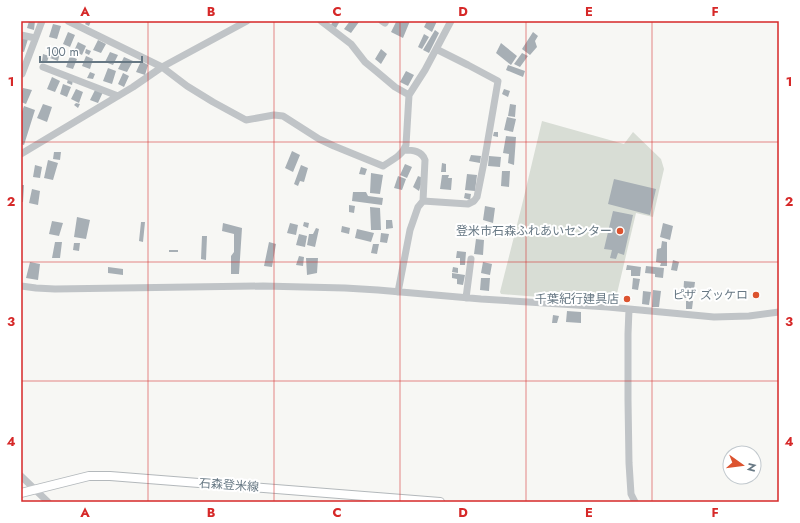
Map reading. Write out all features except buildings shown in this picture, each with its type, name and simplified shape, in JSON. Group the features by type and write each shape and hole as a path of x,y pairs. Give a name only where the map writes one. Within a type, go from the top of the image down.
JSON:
{"main road":[{"name":"石森登米線","path":"21,493 89,476 110,476 440,502"}],"street":[{"path":"22,74 42,21"},
{"path":"68,21 162,67 206,98 246,120 274,115 284,116 334,146 382,166 398,156 404,150 406,145 409,95 425,70 451,21"},
{"path":"21,154 118,96 162,67 246,21"},
{"path":"321,21 350,44 365,62 395,87 409,95"},
{"path":"382,21 385,23 386,21"},
{"path":"21,35 35,38"},
{"path":"423,201 468,204 474,201 477,197 498,82 436,49"},
{"path":"43,67 118,96"},
{"path":"398,292 410,230 418,206 423,201 425,160 420,153 404,150"},
{"path":"466,298 470,259"},
{"path":"21,286 55,289 270,286 344,288 726,317 750,316 779,312"},
{"path":"629,309 628,432 631,494 634,502"},
{"path":"21,476 48,502"}],"shaded area":[{"path":"542,121 624,144 633,132 661,159 664,169 653,217 636,213 615,302 501,294 500,292"}],"place":[{"name":"登米市石森ふれあいセンター","path":"620,231"},
{"name":"ピザ ズッケロ","path":"756,295"},
{"name":"千葉紀行建具店","path":"627,299"}]}
